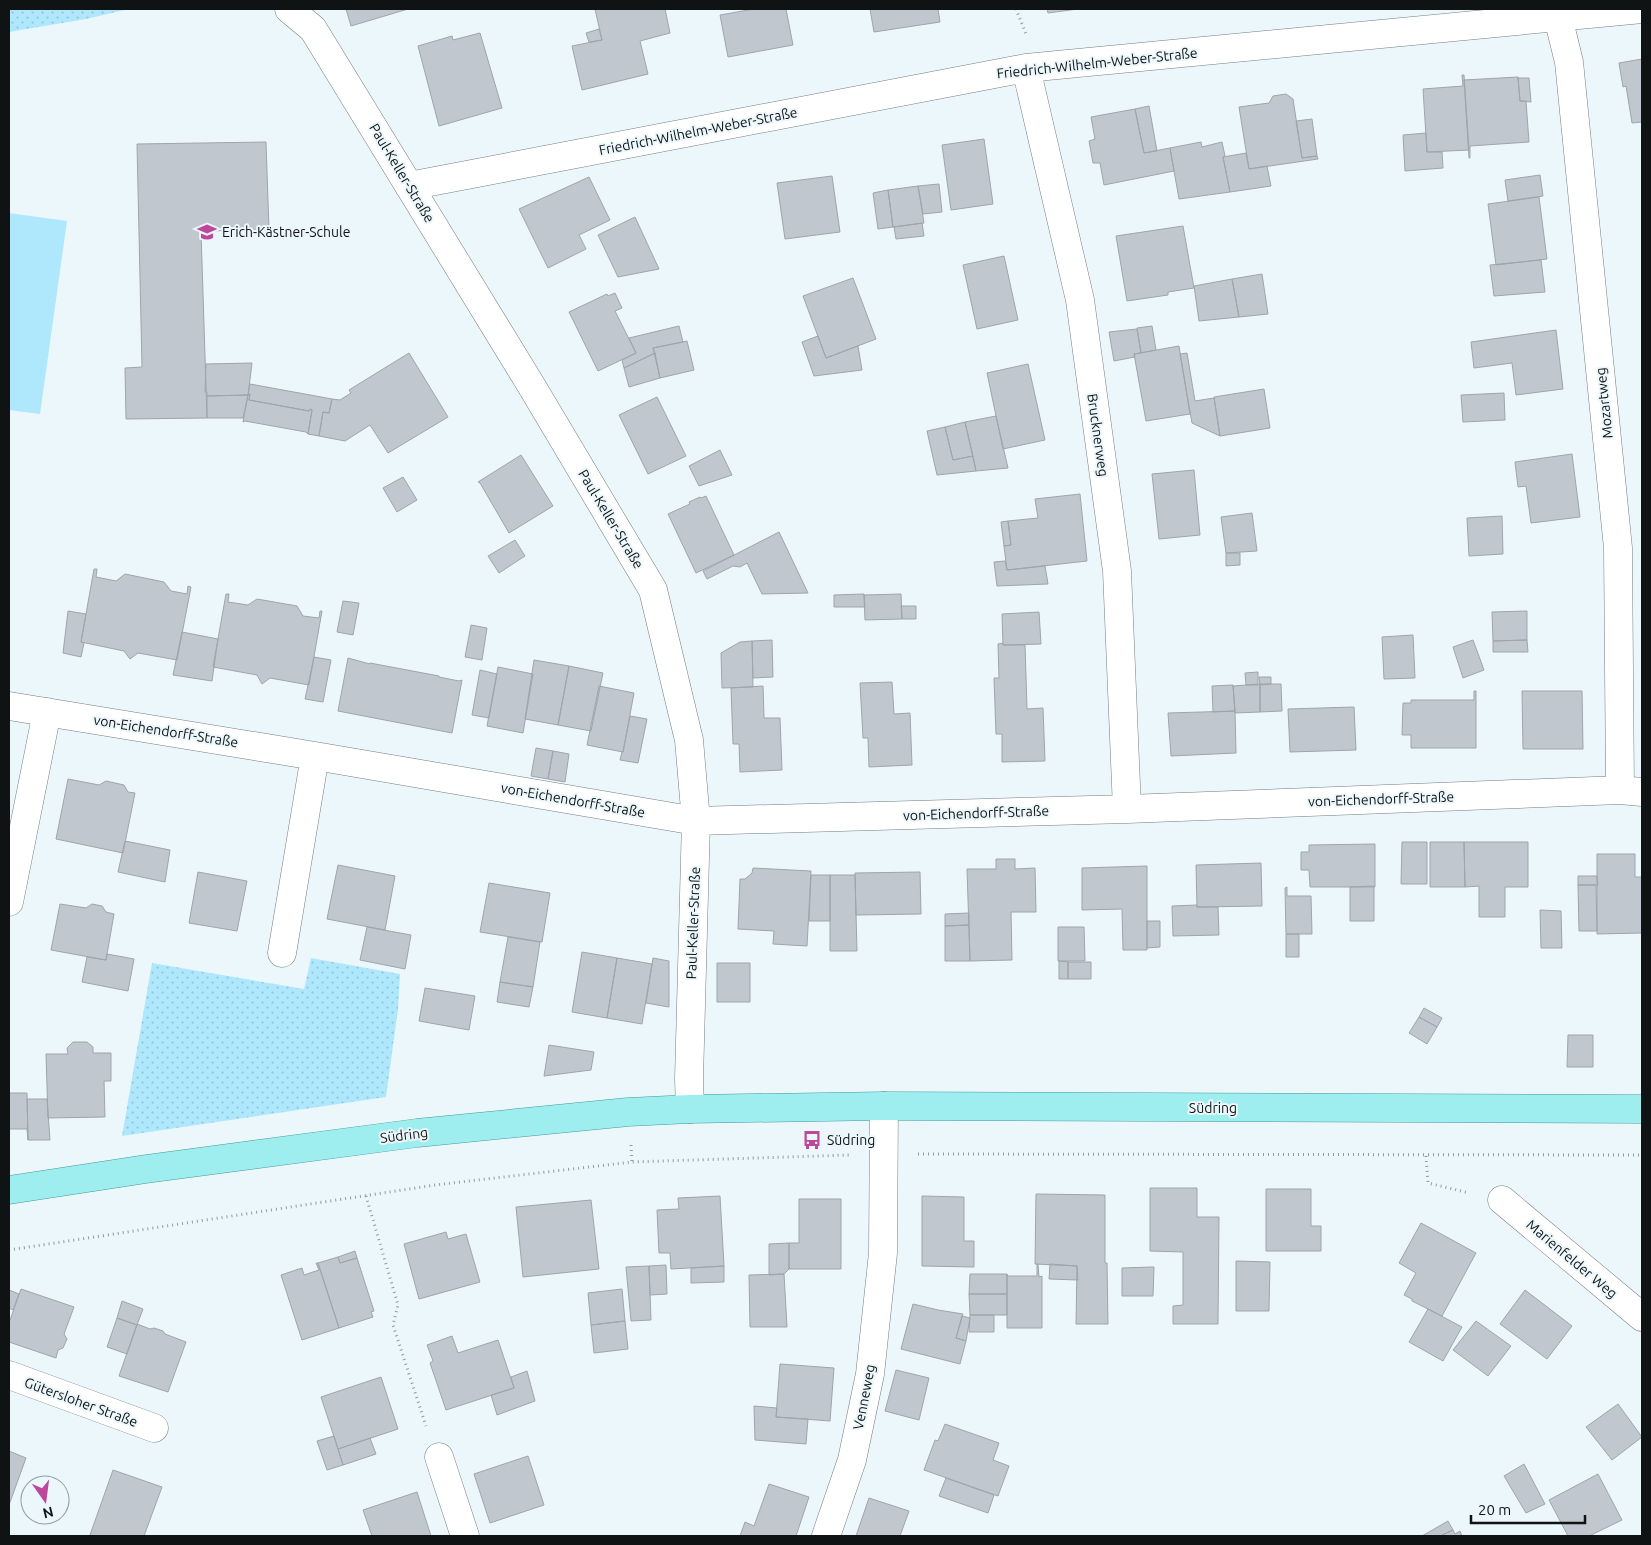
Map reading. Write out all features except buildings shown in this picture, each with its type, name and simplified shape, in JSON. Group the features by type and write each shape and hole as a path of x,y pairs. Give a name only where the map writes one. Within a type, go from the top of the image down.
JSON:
{"main road":[{"name":"Südring","path":"9,1190 146,1169 417,1133 628,1112 690,1109 884,1106 1642,1109"}],"street":[{"name":"Paul-Keller-Straße","path":"289,9 313,28 532,385 653,590 689,740 696,820 689,1079 690,1109"},
{"name":"Friedrich-Wilhelm-Weber-Straße","path":"410,186 1026,68 1557,13 1642,9"},
{"name":"Mozartweg","path":"1557,13 1569,62 1618,548 1631,791"},
{"name":"Brucknerweg","path":"1026,68 1080,300 1116,562 1127,809"},
{"name":"von-Eichendorff-Straße","path":"9,706 696,820 1127,809 1631,791"},
{"path":"9,902 47,712"},
{"path":"282,953 315,756"},
{"name":"Venneweg","path":"826,1536 852,1460 870,1374 883,1253 884,1106"},
{"name":"Marienfelder Weg","path":"1502,1200 1642,1317"},
{"name":"Gütersloher Straße","path":"9,1375 154,1428"},
{"path":"439,1457 465,1536"}],"path":[{"path":"9,1250 435,1185 632,1162 883,1154 1642,1155"},
{"path":"1426,1156 1428,1183 1502,1200"},
{"path":"366,1196 398,1305 393,1325 430,1438 439,1457"}],"shaded area":[{"path":"9,9 129,9 86,19 9,32"},
{"path":"9,213 67,221 40,414 9,410"},
{"path":"311,958 400,974 398,1009 386,1097 122,1136 152,963 304,989"}],"place":[{"name":"Erich-Kästner-Schule","path":"207,232"},
{"name":"Südring","path":"812,1140"}]}
